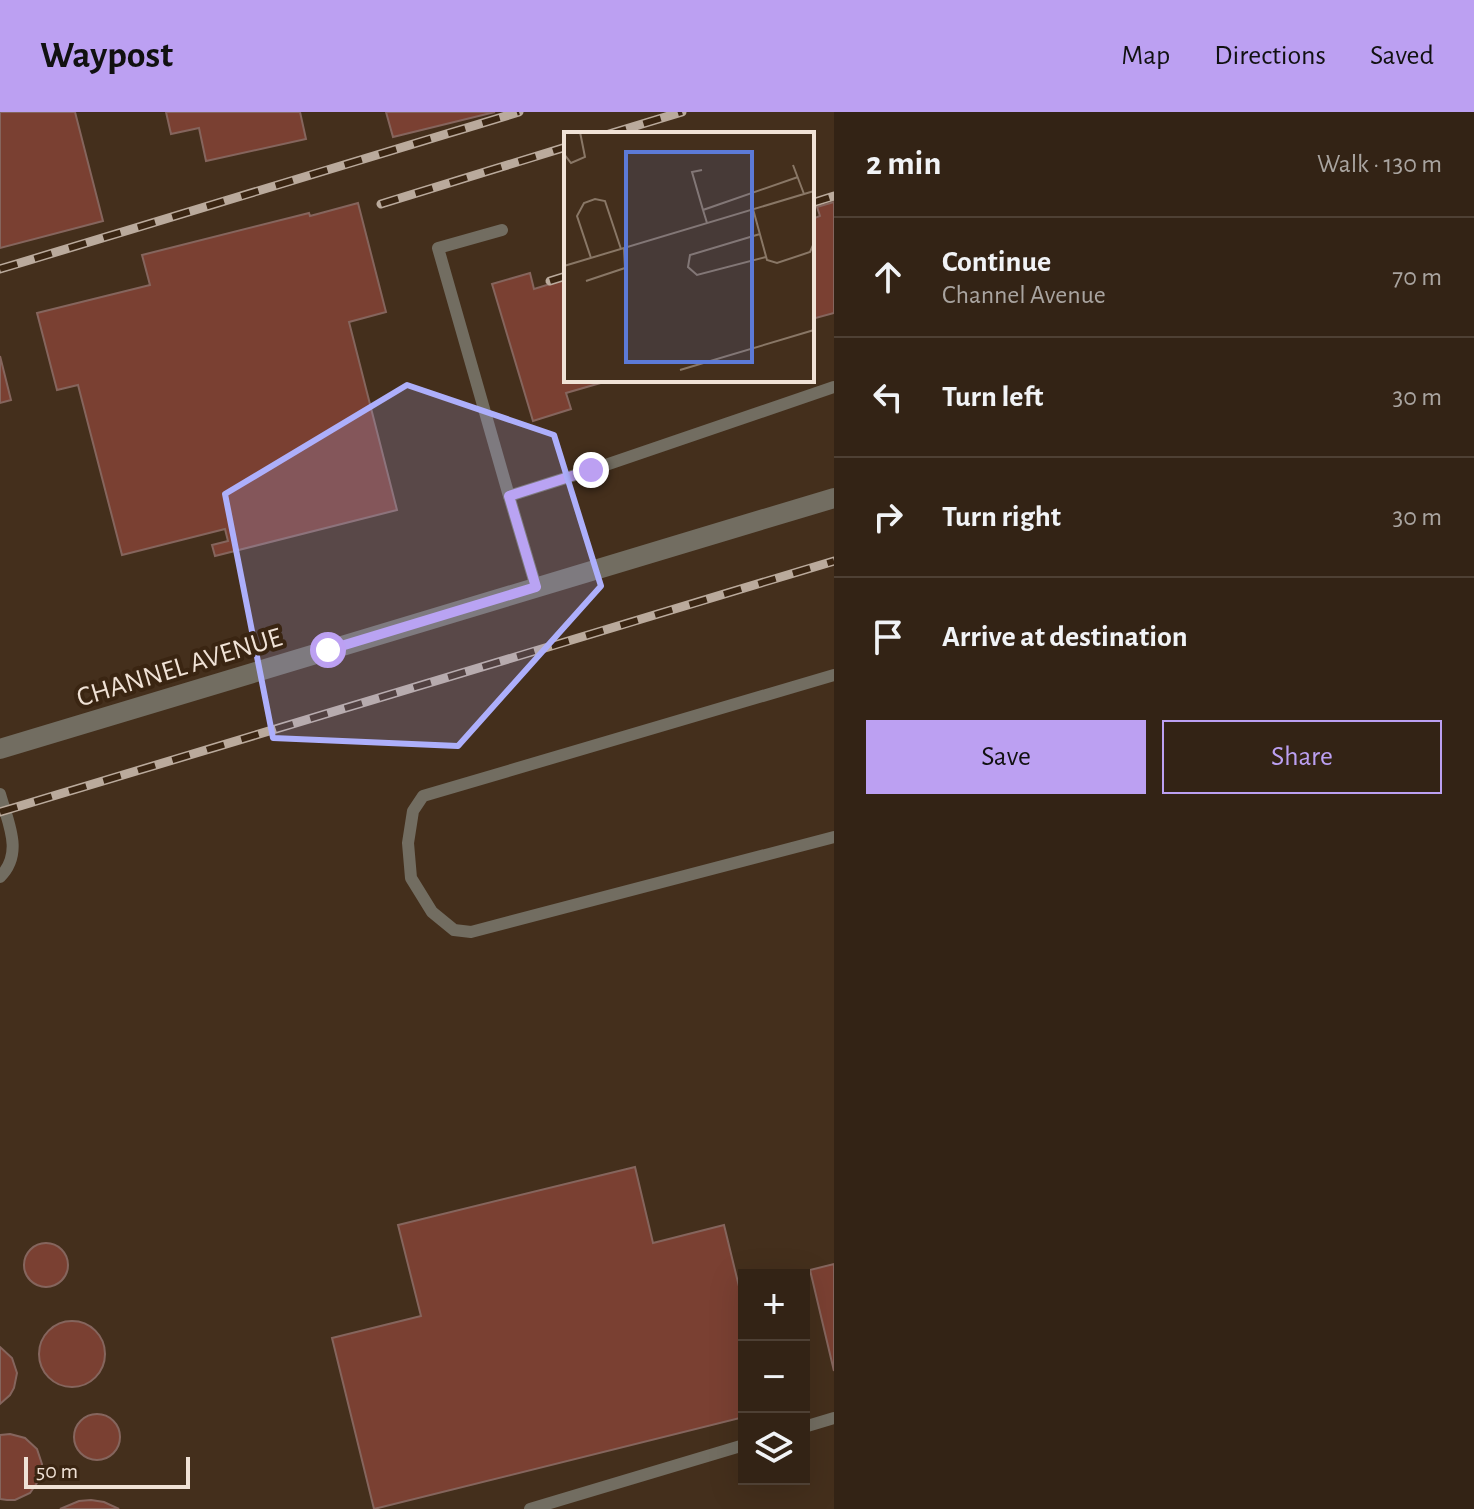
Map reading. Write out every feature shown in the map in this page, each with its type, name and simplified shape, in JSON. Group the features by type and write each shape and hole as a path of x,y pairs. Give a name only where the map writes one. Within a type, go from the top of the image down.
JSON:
{"street":[{"name":"CHANNEL AVENUE","path":"0,749 834,498"}],"lane":[{"path":"502,230 438,248 536,587"},
{"path":"509,496 834,387"},
{"path":"834,675 423,796 413,811 408,843 411,878 432,912 454,930 471,932 834,837"},
{"path":"0,794 14,846 12,859 0,877"},
{"path":"810,1425 834,1418"},
{"path":"530,1509 738,1447"}],"highlighted area":[{"path":"407,385 554,435 601,586 458,746 273,738 225,494"}],"building":[{"path":"0,112 75,112 103,221 0,248"},
{"path":"166,112 300,112 306,139 206,161 199,128 171,134"},
{"path":"386,112 495,112 393,137"},
{"path":"834,202 834,313 814,318 814,215 815,218 820,216 817,207"},
{"path":"358,203 386,312 349,322 397,510 215,556 212,545 228,541 225,529 122,555 78,385 57,390 37,313 150,285 142,255"},
{"path":"530,273 534,289 564,280 564,382 604,382 566,393 571,409 533,421 492,284"},
{"path":"0,356 11,400 0,403"},
{"path":"635,1167 653,1243 724,1225 738,1282 738,1418 374,1509 332,1338 421,1316 398,1225"},
{"path":"46,1243 62,1249 68,1265 62,1281 46,1287 30,1281 24,1265 30,1249"},
{"path":"834,1264 834,1371 810,1270"},
{"path":"72,1321 85,1323 95,1331 103,1341 103,1367 95,1377 85,1385 72,1387 59,1385 49,1377 41,1367 39,1354 41,1341 49,1331 59,1323"},
{"path":"0,1347 12,1358 17,1373 14,1388 0,1404"},
{"path":"97,1414 114,1420 120,1437 114,1454 97,1460 80,1454 74,1437 80,1420"},
{"path":"0,1435 25,1438 37,1449 42,1464 39,1480 30,1493 15,1500 0,1499"},
{"path":"91,1500 119,1509 60,1509 79,1501"}],"railway":[{"path":"0,269 519,112"},
{"path":"616,132 682,112"},
{"path":"381,204 564,148"},
{"path":"814,202 834,196"},
{"path":"550,281 564,277"},
{"path":"0,812 834,561"}],"route":[{"path":"328,650 536,587 509,496 591,470"}]}
